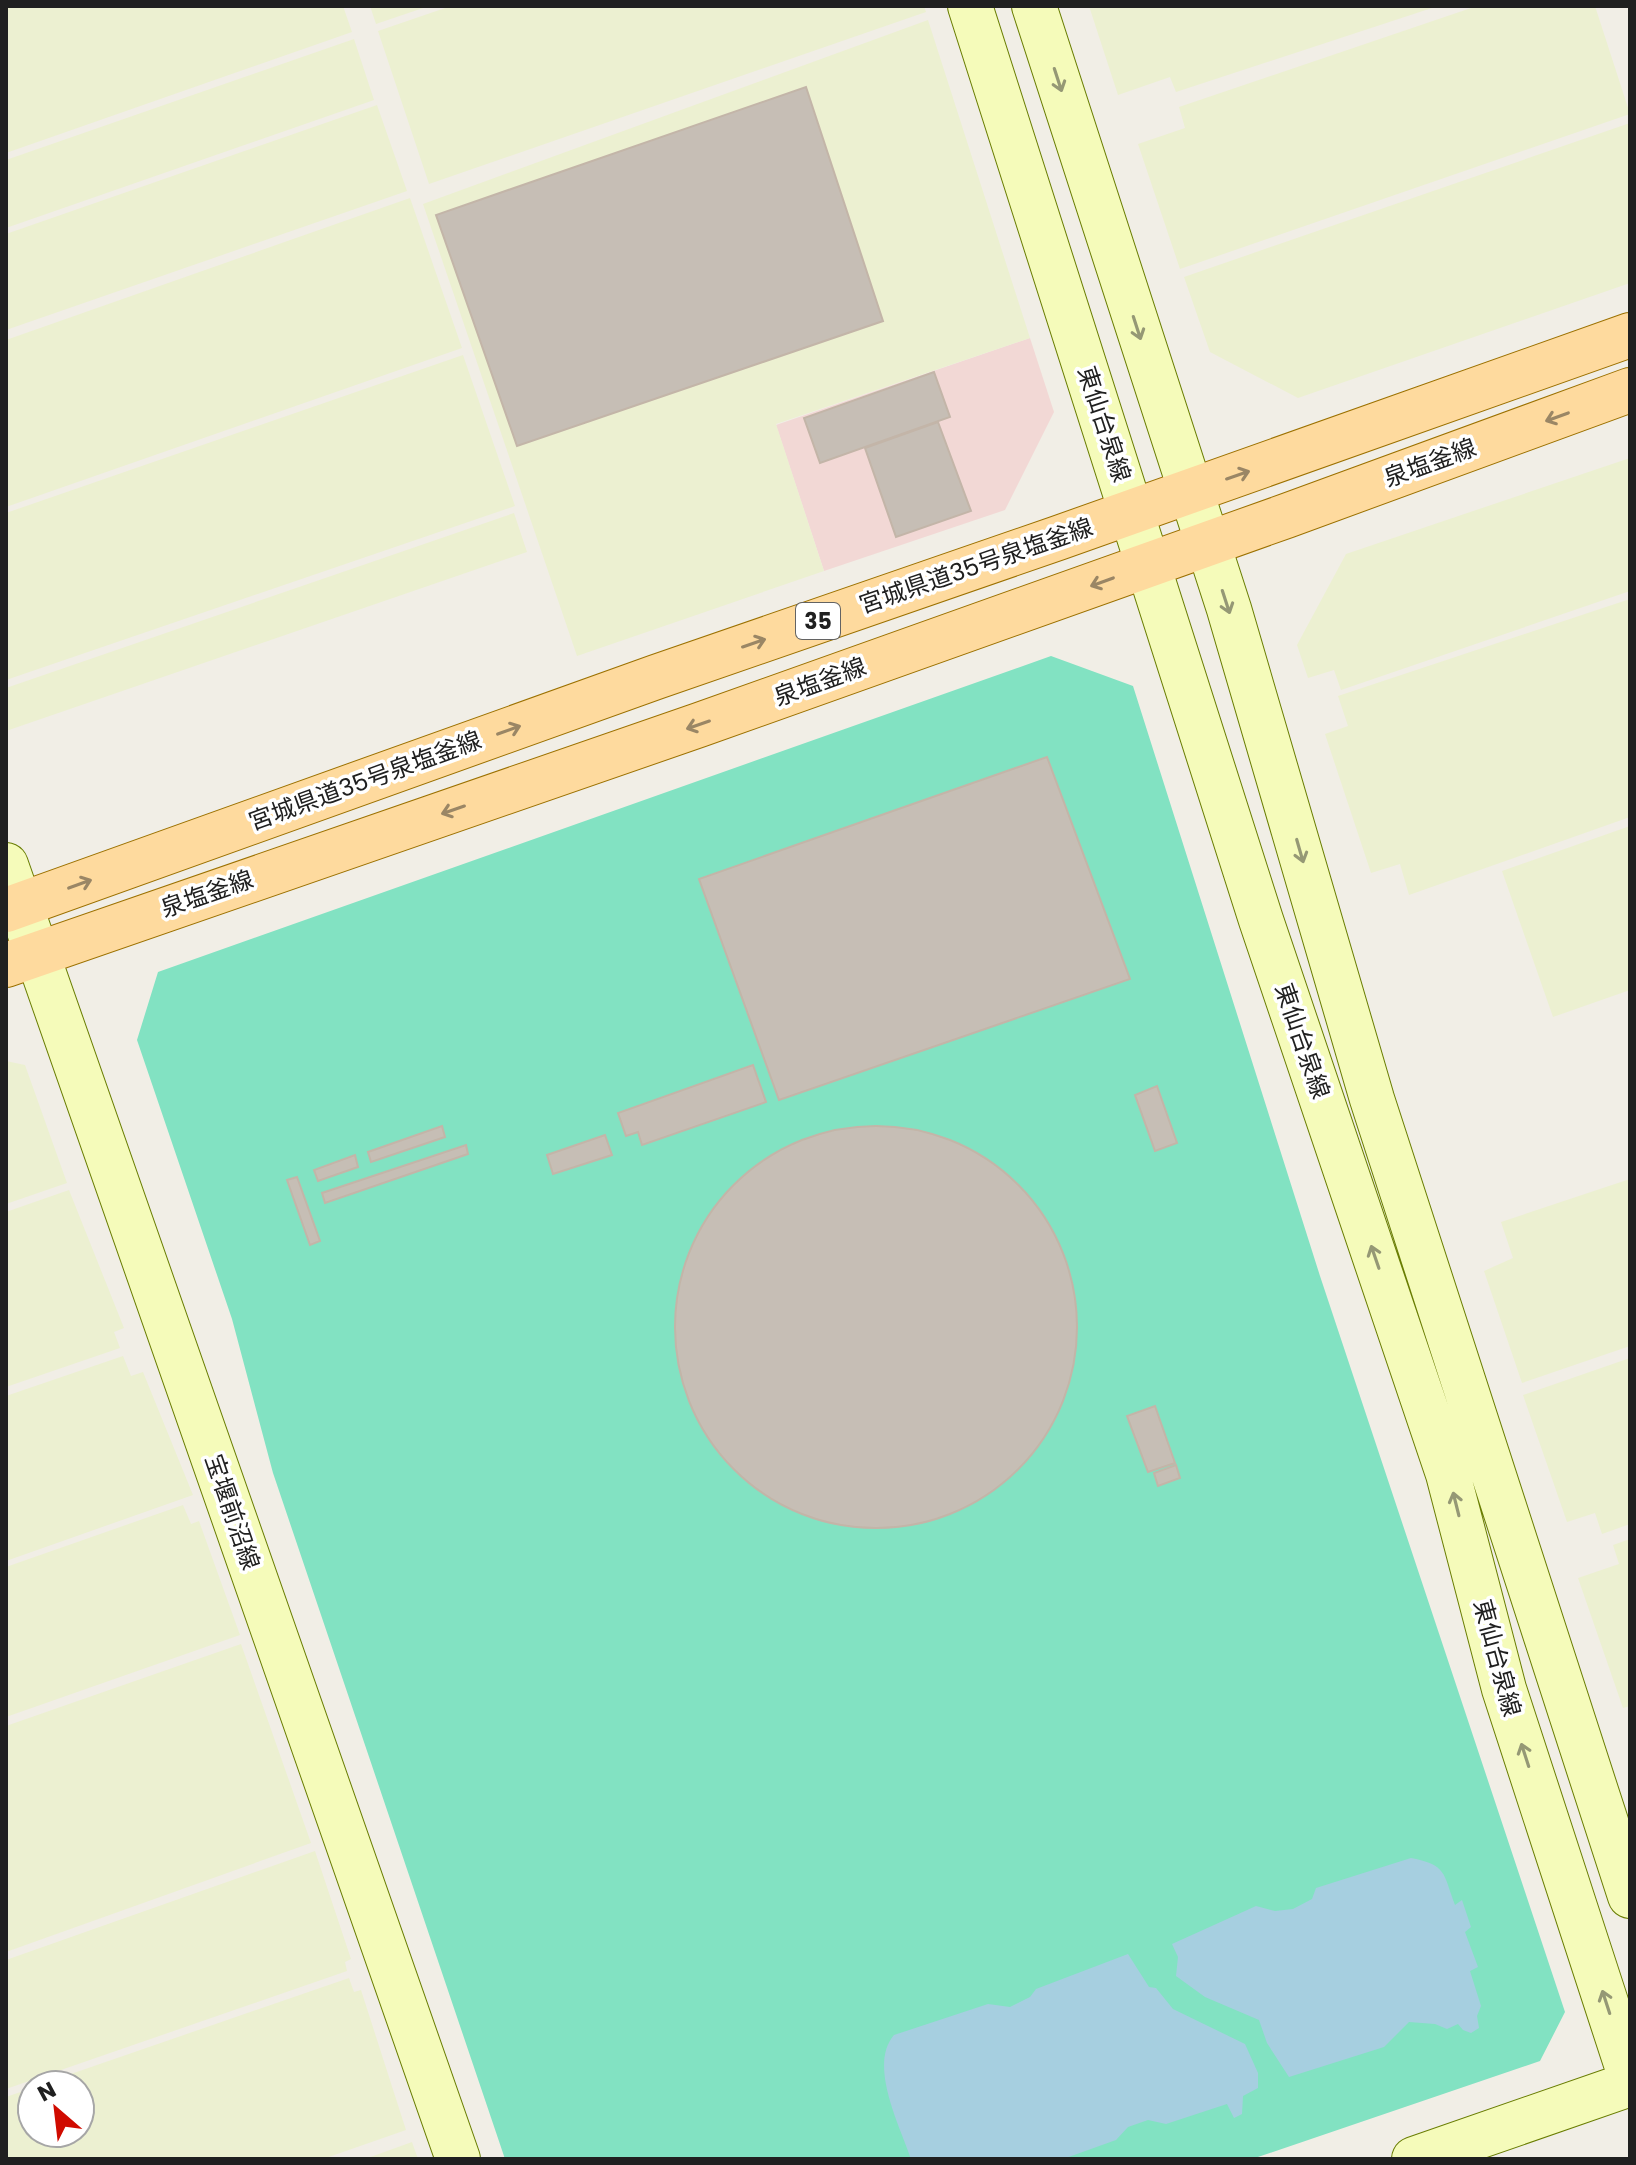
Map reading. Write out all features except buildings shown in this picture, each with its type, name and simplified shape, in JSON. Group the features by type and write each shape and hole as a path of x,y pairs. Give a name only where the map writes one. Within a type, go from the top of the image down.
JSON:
{"main road":[{"name":"宮城県道35号泉塩釜線","path":"13,907 1630,335"},
{"name":"泉塩釜線","path":"21,959 699,725 1630,390"}],"street":[{"name":"東仙台泉線","path":"970,6 1261,920 1448,1474 1504,1689 1630,2076"},
{"path":"1034,6 1233,624 1372,1099 1630,1896"},
{"name":"宝堰前沼線","path":"6,865 21,959 458,2159"},
{"path":"1414,2159 1630,2084"}],"shaded area":[{"path":"1030,338 1054,412 1005,510 824,571 776,425"}],"green space":[{"path":"6,6 343,6 352,32 6,153"},
{"path":"370,6 429,6 376,24"},
{"path":"451,6 924,6 926,12 429,184 378,31"},
{"path":"1089,6 1438,6 1176,92 1170,77 1118,95"},
{"path":"1477,6 1595,6 1630,114 1180,269 1138,144 1185,128 1179,107"},
{"path":"928,20 1030,338 776,424 824,571 577,656 423,204"},
{"path":"354,39 374,100 6,228 6,160"},
{"path":"377,105 407,191 6,330 6,234"},
{"path":"1630,123 1630,283 1298,398 1210,352 1184,277"},
{"path":"410,198 462,348 6,507 6,340"},
{"path":"463,355 515,506 6,680 6,513"},
{"path":"1630,458 1630,591 1341,690 1334,670 1308,678 1297,645 1346,554"},
{"path":"514,513 527,552 6,731 6,688"},
{"path":"1630,599 1630,817 1409,895 1400,864 1371,873 1325,734 1348,726 1338,696"},
{"path":"1051,656 1133,686 1320,1276 1565,2012 1540,2061 1252,2159 505,2159 273,1473 232,1319 137,1040 158,972"},
{"path":"1630,826 1630,990 1553,1017 1502,871"},
{"path":"6,1061 25,1065 67,1183 6,1204"},
{"path":"1630,1179 1630,1346 1522,1383 1484,1271 1513,1258 1501,1222"},
{"path":"69,1190 124,1328 114,1332 120,1348 6,1387 6,1212"},
{"path":"123,1356 131,1376 143,1372 193,1495 6,1561 6,1396"},
{"path":"1630,1358 1630,1524 1602,1534 1595,1513 1567,1522 1523,1395"},
{"path":"183,1505 191,1524 199,1521 240,1635 6,1717 6,1567"},
{"path":"1630,1539 1630,1706 1623,1708 1578,1578 1619,1564 1613,1545"},
{"path":"241,1644 311,1843 6,1952 6,1726"},
{"path":"315,1851 351,1959 345,1962 347,1971 64,2069 16,2069 16,2086 6,2089 6,1960"},
{"path":"349,1978 354,1992 361,1990 406,2130 323,2159 6,2159 6,2097 16,2094 16,2149 96,2149 96,2069 85,2069"},
{"path":"412,2142 418,2159 365,2159"}],"water":[{"path":"1411,1858 1438,1868 1455,1905 1462,1900 1471,1927 1465,1932 1478,1967 1470,1971 1481,2006 1477,2016 1479,2028 1471,2033 1458,2024 1447,2029 1435,2024 1409,2022 1384,2047 1289,2077 1267,2043 1259,2020 1205,1997 1176,1976 1178,1957 1172,1944 1256,1906 1275,1911 1293,1909 1312,1899 1316,1888"},
{"path":"1128,1954 1149,1987 1156,1988 1173,2009 1245,2044 1258,2073 1258,2088 1243,2096 1242,2114 1234,2118 1227,2104 1166,2124 1148,2120 1128,2127 1116,2140 1063,2159 911,2159 885,2079 884,2062 894,2035 988,2004 1010,2007 1030,1997 1036,1989"}]}
